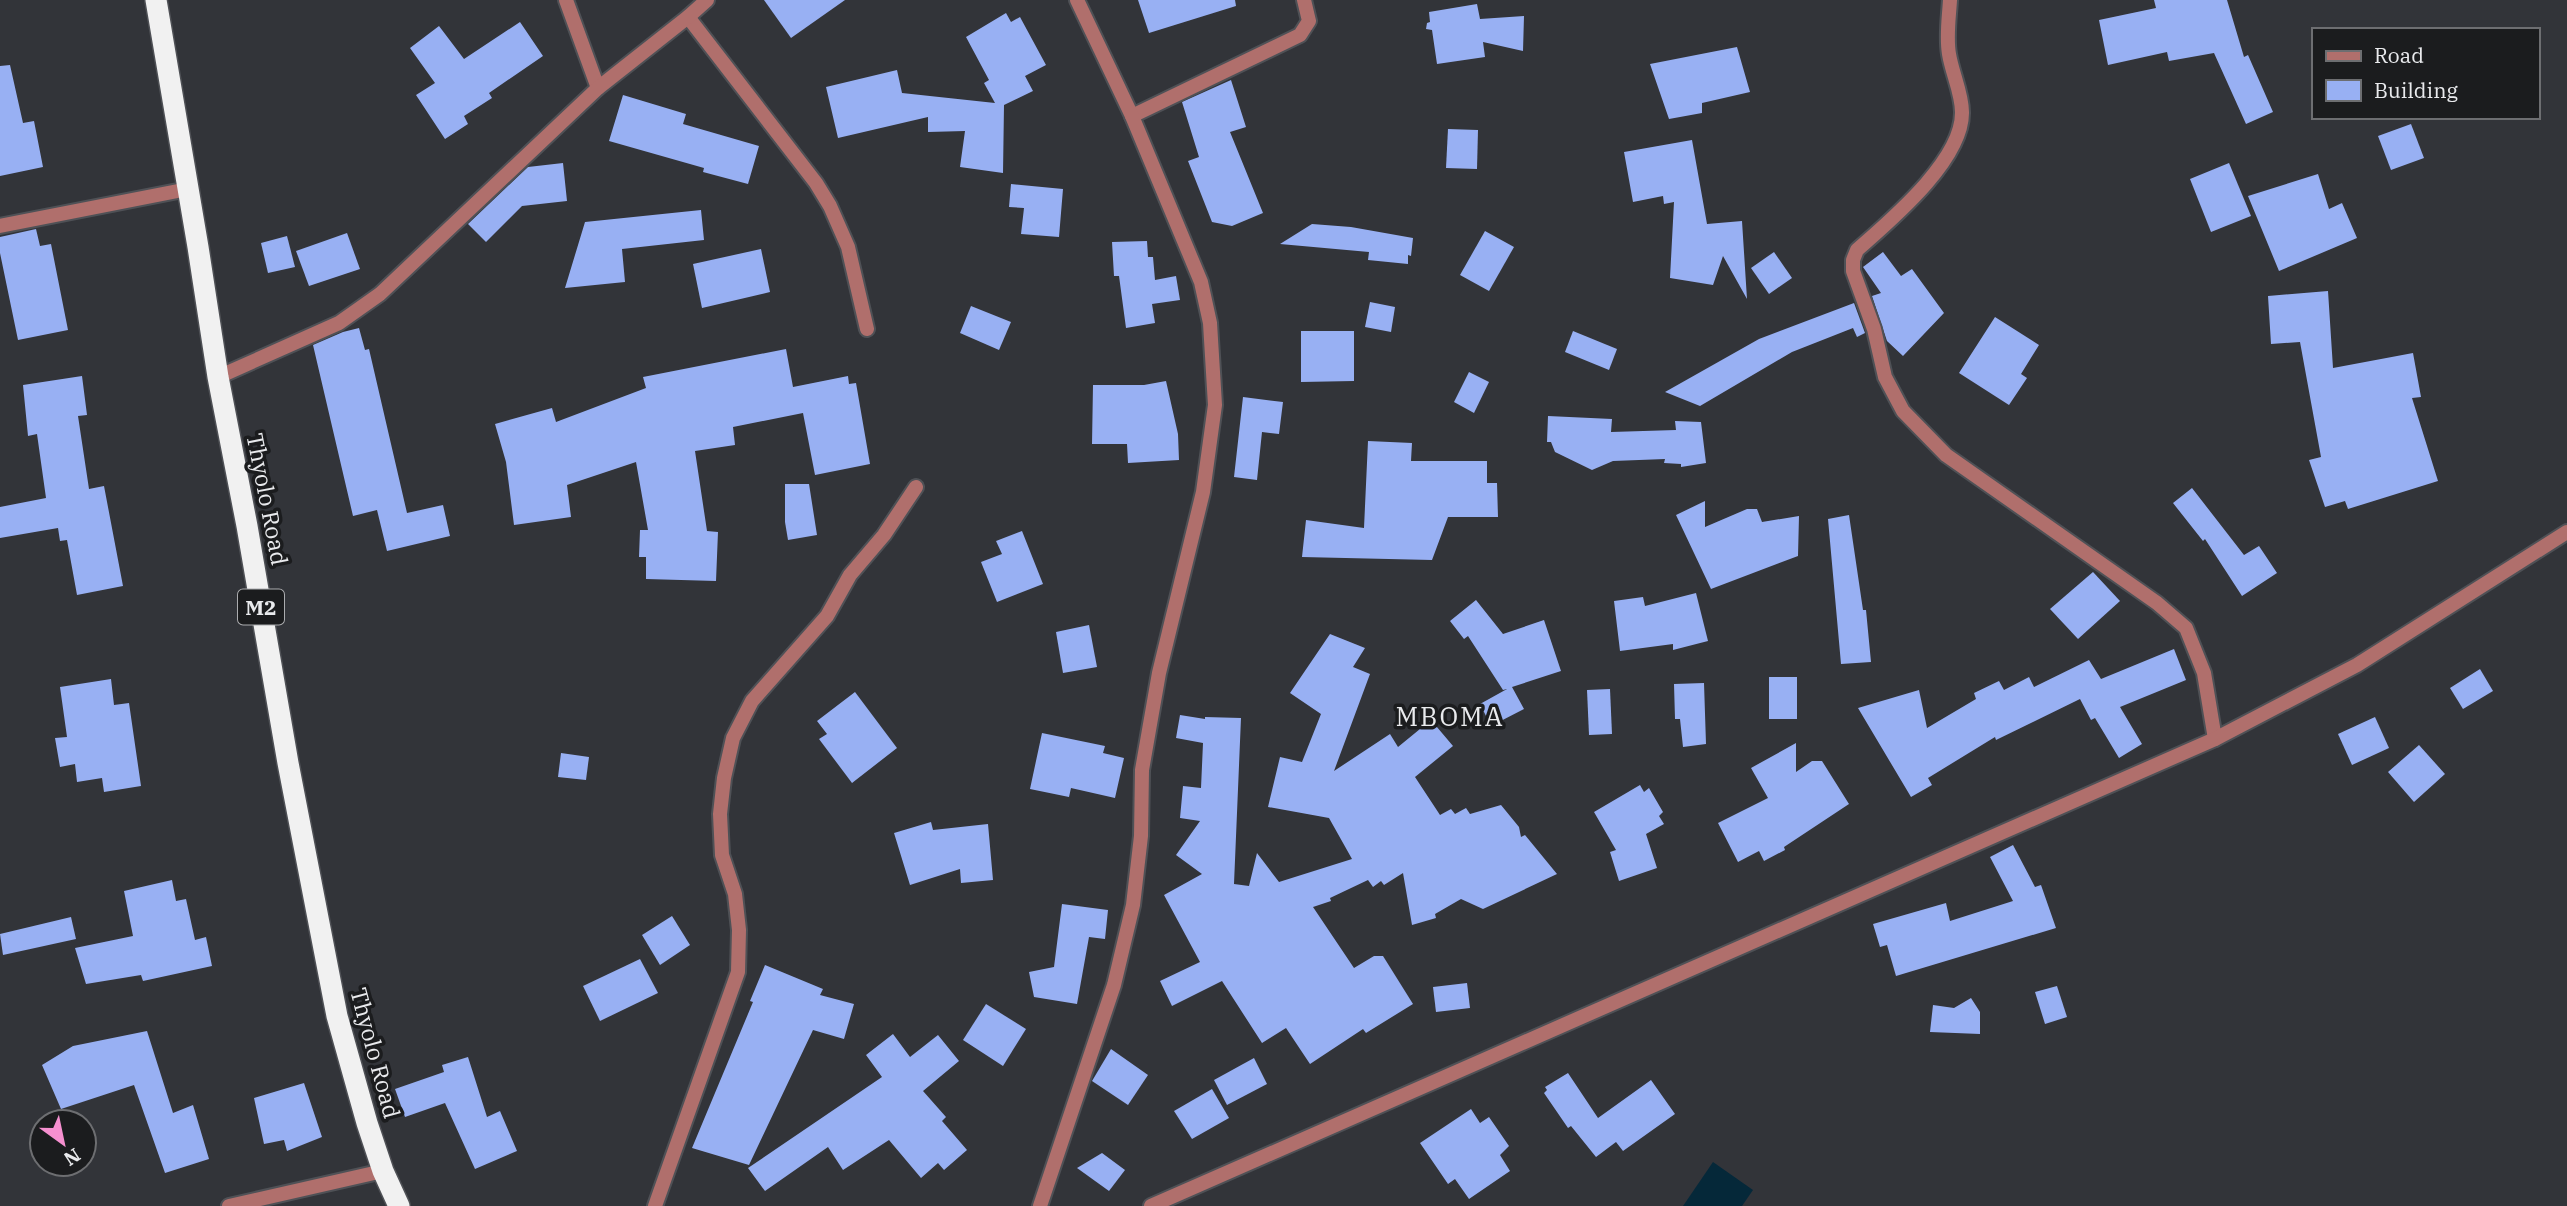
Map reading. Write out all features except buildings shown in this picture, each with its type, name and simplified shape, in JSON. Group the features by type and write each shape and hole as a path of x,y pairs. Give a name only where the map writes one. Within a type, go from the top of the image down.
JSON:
{"highway":[{"name":"Thyolo Road","path":"156,0 218,377 337,1016 383,1171 399,1206"}],"street":[{"path":"566,0 598,88"},
{"path":"218,377 355,314 390,285 598,88 707,0"},
{"path":"1040,1206 1114,985 1133,905 1141,836 1142,770 1159,673 1203,492 1215,405 1210,323 1201,282 1132,116 1077,0"},
{"path":"1132,116 1300,36 1310,21 1304,0"},
{"path":"1950,0 1948,52 1962,110 1960,130 1954,148 1932,178 1857,250 1853,260 1853,271 1874,329 1885,377 1903,411 1946,455 2157,603 2186,628 2204,673 2215,738"},
{"path":"688,17 816,183 830,206 848,247 867,328"},
{"path":"0,226 188,188"},
{"path":"655,1206 738,972 739,930 735,894 722,855 720,814 724,778 733,738 752,701 827,616 850,575 884,535 916,487"},
{"path":"1151,1206 2215,738 2357,665 2567,532"},
{"path":"229,1206 383,1171"}],"water":[{"path":"1713,1162 1753,1190 1742,1206 1683,1206"}],"district":[{"name":"MBOMA","path":"1450,716"}]}
